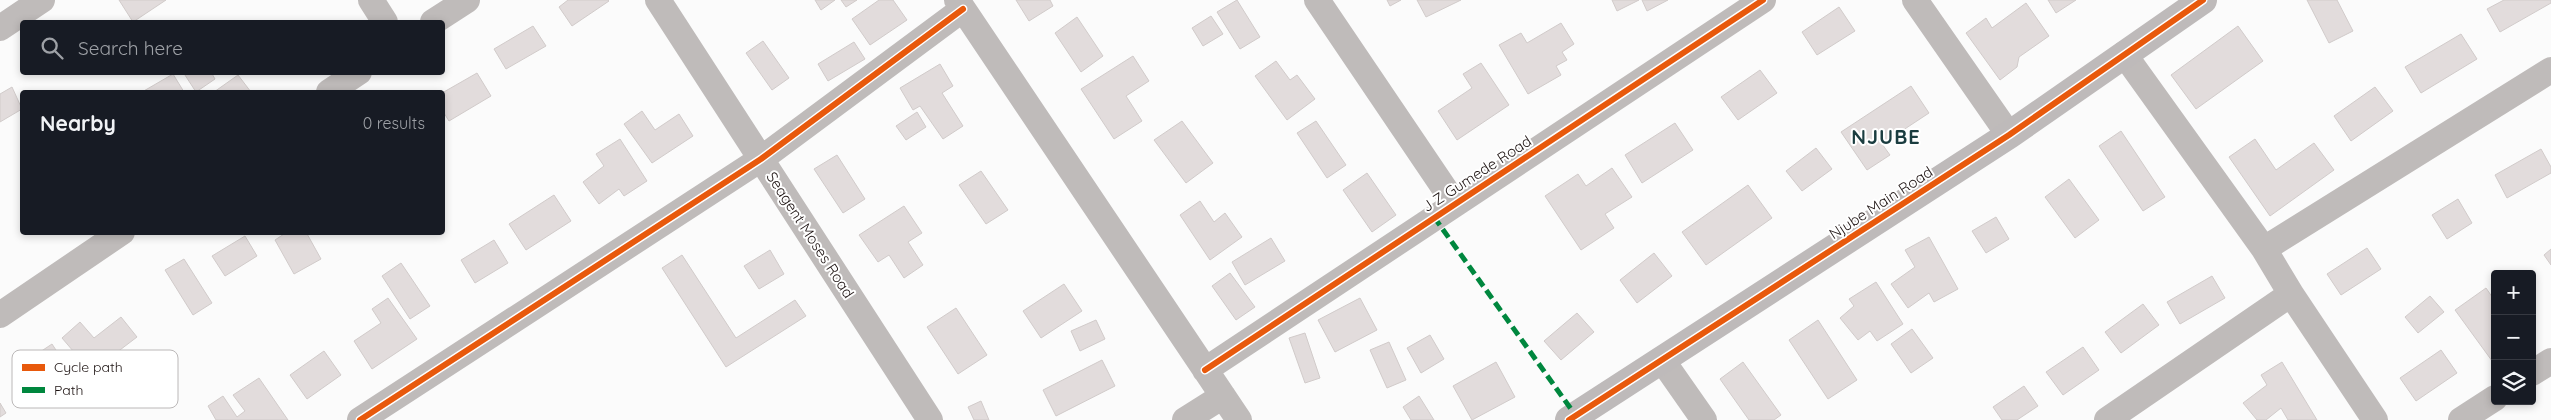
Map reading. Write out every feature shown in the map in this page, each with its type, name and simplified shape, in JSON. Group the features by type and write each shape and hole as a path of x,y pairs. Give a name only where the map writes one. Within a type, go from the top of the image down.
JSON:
{"street":[{"path":"0,28 42,0"},
{"path":"371,0 384,20"},
{"path":"436,20 467,0"},
{"name":"Seagent Moses Road","path":"658,0 930,420"},
{"path":"1317,0 1455,204"},
{"name":"J Z Gumede Road","path":"1205,370 1763,0"},
{"path":"1915,0 2008,135"},
{"name":"Njube Main Road","path":"1569,420 2008,135 2203,0"},
{"path":"360,420 761,159 960,5 1239,420"},
{"path":"2124,54 2264,249 2291,294 2375,420"},
{"path":"2264,249 2551,70"},
{"path":"332,90 354,75"},
{"path":"0,315 118,235"},
{"path":"2107,420 2291,294"},
{"path":"1662,360 1704,420"},
{"path":"2536,370 2551,361"},
{"path":"1185,420 1223,396"},
{"path":"2461,420 2491,401"}],"building":[{"path":"119,0 166,0 136,20 132,20"},
{"path":"568,0 609,1 572,26 559,7"},
{"path":"815,0 835,0 821,10"},
{"path":"841,0 857,0 846,7"},
{"path":"879,0 893,0 907,20 870,45 852,19"},
{"path":"1016,0 1050,0 1053,6 1029,21"},
{"path":"1237,0 1260,37 1240,49 1217,12"},
{"path":"1387,0 1401,0 1390,6"},
{"path":"1417,0 1461,0 1426,17"},
{"path":"1612,0 1639,0 1617,11"},
{"path":"1642,0 1668,0 1647,11"},
{"path":"2048,0 2076,0 2056,13"},
{"path":"2307,0 2337,0 2353,31 2329,43"},
{"path":"2504,0 2551,0 2551,3 2500,32 2487,9"},
{"path":"2026,3 2049,36 2019,57 2017,67 2000,80 1966,33 1986,18 1992,28"},
{"path":"1839,7 1855,31 1817,55 1802,32"},
{"path":"1211,16 1223,34 1203,46 1192,28"},
{"path":"1077,17 1103,56 1081,72 1055,33"},
{"path":"1561,23 1574,44 1562,52 1567,60 1556,66 1561,75 1528,94 1499,45 1521,33 1527,43"},
{"path":"533,26 546,46 506,69 494,49"},
{"path":"2238,26 2263,61 2196,109 2171,75"},
{"path":"2461,34 2477,59 2421,93 2405,67"},
{"path":"763,41 789,78 772,90 746,53"},
{"path":"854,42 865,59 828,81 818,64"},
{"path":"1133,56 1149,81 1126,96 1142,121 1114,139 1081,89"},
{"path":"1276,61 1290,80 1297,75 1315,99 1287,120 1255,76"},
{"path":"1481,63 1509,105 1457,140 1438,111 1472,88 1463,74"},
{"path":"940,64 953,86 942,93 963,126 943,139 920,106 913,110 900,88"},
{"path":"1760,70 1777,93 1738,120 1721,97"},
{"path":"477,73 491,96 449,121 445,115 445,91"},
{"path":"174,75 183,90 145,90"},
{"path":"185,75 213,75 215,79 199,90 195,90"},
{"path":"238,75 249,90 217,90"},
{"path":"1911,86 1929,113 1882,144 1890,155 1867,170 1841,132"},
{"path":"12,87 20,105 20,110 0,122 0,94"},
{"path":"2375,87 2393,111 2351,141 2334,116"},
{"path":"642,111 655,130 679,114 693,136 652,163 624,124"},
{"path":"917,112 926,127 906,140 896,126"},
{"path":"1182,121 1213,163 1186,183 1154,140"},
{"path":"1316,121 1346,165 1327,178 1297,133"},
{"path":"1675,123 1693,150 1642,183 1625,155"},
{"path":"2121,131 2165,197 2143,211 2099,146"},
{"path":"620,139 647,181 624,196 619,189 599,204 583,182 604,166 596,154"},
{"path":"2255,139 2276,170 2314,143 2334,170 2270,216 2229,157"},
{"path":"1816,148 1832,169 1802,191 1786,171"},
{"path":"2541,149 2551,167 2551,173 2507,198 2495,175"},
{"path":"837,155 865,199 843,213 814,169"},
{"path":"1612,168 1632,197 1605,214 1614,228 1581,250 1545,196 1578,174 1586,186"},
{"path":"981,171 1008,210 986,224 959,185"},
{"path":"1367,173 1396,215 1372,232 1343,190"},
{"path":"2069,179 2099,220 2075,238 2045,197"},
{"path":"1748,185 1772,218 1706,265 1682,232"},
{"path":"554,195 571,221 526,250 509,224"},
{"path":"2458,199 2472,223 2447,239 2432,215"},
{"path":"1200,201 1214,222 1225,213 1242,237 1210,260 1180,215"},
{"path":"904,206 922,233 908,242 923,265 904,278 889,255 878,262 859,235"},
{"path":"1996,217 2009,239 1986,253 1972,231"},
{"path":"282,235 308,235 321,259 294,274 275,240"},
{"path":"245,236 257,256 225,276 212,256"},
{"path":"1929,237 1958,289 1934,302 1929,293 1908,308 1891,284 1915,267 1905,250"},
{"path":"1271,238 1285,261 1245,285 1232,262"},
{"path":"494,240 508,263 475,283 461,260"},
{"path":"2367,248 2381,269 2341,295 2327,274"},
{"path":"2551,249 2551,265 2544,255"},
{"path":"770,250 784,274 759,289 744,266"},
{"path":"1654,253 1672,276 1637,303 1620,280"},
{"path":"682,255 736,338 795,300 806,316 726,367 662,268"},
{"path":"184,259 212,303 193,315 165,270"},
{"path":"401,263 430,306 410,319 382,276"},
{"path":"1230,273 1255,307 1236,320 1212,286"},
{"path":"2212,276 2225,298 2180,324 2167,302"},
{"path":"1876,282 1903,324 1877,341 1870,331 1858,340 1840,318 1854,306 1849,299"},
{"path":"1064,284 1082,311 1041,338 1023,311"},
{"path":"2486,288 2491,295 2491,360 2455,310"},
{"path":"2430,296 2444,312 2418,333 2405,317"},
{"path":"388,298 417,339 372,369 354,341 381,323 372,309"},
{"path":"1360,298 1377,330 1335,352 1318,320"},
{"path":"2143,304 2159,325 2121,353 2105,332"},
{"path":"956,308 987,355 958,374 927,327"},
{"path":"1577,313 1594,332 1561,360 1544,341"},
{"path":"121,317 137,337 120,350 72,350 62,338 80,322 94,338"},
{"path":"1096,320 1105,339 1080,351 1071,331"},
{"path":"1818,320 1857,380 1828,399 1789,340"},
{"path":"1912,329 1933,358 1911,373 1891,344"},
{"path":"1305,333 1320,378 1305,383 1289,338"},
{"path":"1430,335 1444,359 1421,373 1407,348"},
{"path":"1389,342 1406,380 1387,388 1370,350"},
{"path":"52,344 56,350 43,350"},
{"path":"2083,347 2099,370 2063,395 2046,372"},
{"path":"2441,350 2457,373 2416,401 2400,378"},
{"path":"324,351 341,375 307,399 290,375"},
{"path":"1102,360 1115,386 1056,416 1043,390"},
{"path":"1496,362 1515,397 1472,420 1453,386"},
{"path":"1743,362 1781,415 1774,420 1749,420 1720,379"},
{"path":"2282,362 2317,420 2288,420 2281,408 2266,420 2257,420 2243,403 2267,385 2261,375"},
{"path":"259,378 288,420 216,420 208,406 223,396 237,417 245,411 233,395"},
{"path":"2024,386 2038,406 2017,420 2002,420 1993,407"},
{"path":"1419,396 1434,420 1411,420 1403,407"},
{"path":"981,401 989,420 974,420 968,407"},
{"path":"0,403 6,413 0,417"}],"marked path":[{"path":"1434,217 1576,416"}],"cycle path":[{"path":"1205,370 1763,0"},
{"path":"1569,420 2009,135 2203,0"},
{"path":"360,420 761,159 963,9"}],"district":[{"name":"NJUBE","path":"1886,137"}]}
